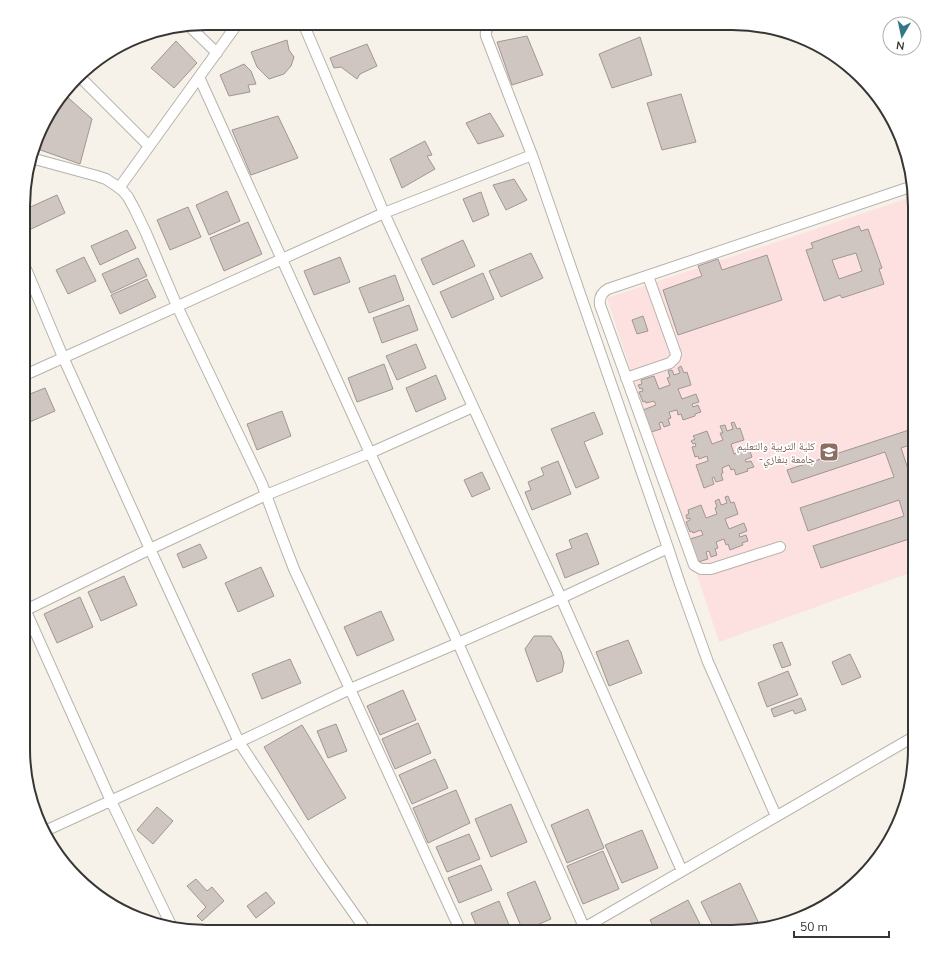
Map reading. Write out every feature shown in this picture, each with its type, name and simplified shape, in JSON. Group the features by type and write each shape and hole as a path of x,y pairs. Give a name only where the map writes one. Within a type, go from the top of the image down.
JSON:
{"street":[{"path":"193,30 217,53"},
{"path":"118,188 233,30"},
{"path":"306,30 384,213 561,598 682,871"},
{"path":"485,30 486,36 532,155 708,662 776,816"},
{"path":"199,77 458,643 579,925"},
{"path":"83,80 149,146"},
{"path":"30,373 384,213 532,155"},
{"path":"36,159 97,176 118,188 128,197 146,233 177,306 252,462 294,569 458,925"},
{"path":"780,547 711,569 701,569 694,565 600,305 601,294 608,289 907,188"},
{"path":"626,378 670,363 675,358 676,354 648,276"},
{"path":"30,279 63,357 239,742 320,865 362,925"},
{"path":"30,607 266,495 370,453 473,407"},
{"path":"49,829 350,689 561,598 668,548"},
{"path":"30,620 110,801 169,921"},
{"path":"590,925 908,740"}],"shaded area":[{"path":"908,198 908,574 719,642 607,298"}],"building":[{"path":"527,36 543,75 512,85 497,42"},
{"path":"640,37 652,75 612,88 599,54"},
{"path":"287,40 289,50 294,57 291,66 284,74 269,79 257,67 251,52"},
{"path":"176,41 197,63 174,88 151,68"},
{"path":"367,44 377,66 360,74 357,79 341,67 334,68 330,58"},
{"path":"244,64 251,71 256,84 248,85 250,92 229,96 220,75"},
{"path":"681,94 696,142 662,150 647,103"},
{"path":"68,97 92,119 80,164 39,149 48,128"},
{"path":"490,113 504,136 478,144 466,123"},
{"path":"278,116 298,158 251,175 232,130"},
{"path":"425,141 432,155 427,156 435,169 402,188 390,159"},
{"path":"514,179 527,200 506,210 493,185"},
{"path":"227,191 240,221 209,235 196,205"},
{"path":"481,192 489,215 473,222 463,199"},
{"path":"57,195 65,213 30,230 30,207"},
{"path":"188,207 201,237 170,250 157,220"},
{"path":"248,222 262,254 224,271 210,238"},
{"path":"859,226 861,231 868,229 882,268 879,269 884,284 842,298 840,295 824,301 806,250 813,248 811,243","holes":["856,253 862,271 839,279 832,260"]},
{"path":"127,230 136,248 100,265 91,246"},
{"path":"463,240 475,266 433,285 421,259"},
{"path":"531,253 543,278 501,297 489,271"},
{"path":"767,255 782,300 678,335 663,290 702,276 698,266 718,259 722,270"},
{"path":"84,257 96,281 68,294 56,270"},
{"path":"340,257 350,282 314,295 304,271"},
{"path":"138,258 147,276 111,293 102,274"},
{"path":"483,273 494,299 452,318 440,292"},
{"path":"395,275 404,300 369,313 359,288"},
{"path":"147,279 156,297 120,314 111,295"},
{"path":"409,305 418,330 382,343 373,318"},
{"path":"643,316 648,331 637,334 632,320"},
{"path":"416,344 426,368 397,380 386,356"},
{"path":"384,364 393,389 357,402 348,378"},
{"path":"681,366 684,373 687,372 691,385 678,389 682,399 696,394 699,402 692,404 693,407 698,405 701,412 695,414 695,416 683,420 681,414 678,415 677,410 669,412 671,418 668,419 670,425 664,427 662,422 659,423 661,429 651,432 643,410 656,405 654,401 646,403 645,401 643,402 639,392 643,391 638,385 642,384 641,380 654,376 659,389 670,385 667,378 670,377 668,371 672,370 674,375 680,373 678,368"},
{"path":"436,375 446,399 416,412 406,388"},
{"path":"45,388 55,411 30,422 30,394"},
{"path":"282,411 291,436 257,450 247,424"},
{"path":"594,412 603,434 584,442 599,478 576,488 551,429"},
{"path":"734,422 737,429 740,428 744,440 731,444 734,454 749,449 752,457 745,460 746,462 751,461 754,467 747,469 748,471 736,475 734,469 731,470 729,465 722,468 723,473 721,474 723,480 716,482 714,477 712,478 714,484 704,488 696,465 708,461 707,456 699,459 698,456 695,457 692,447 696,446 695,443 693,444 691,441 695,439 693,436 707,431 712,444 723,440 720,433 723,433 720,426 725,425 727,431 733,429 731,423"},
{"path":"908,430 908,446 901,448 908,469 908,539 821,568 813,546 904,516 899,500 808,531 800,508 894,477 885,452 792,483 787,470"},
{"path":"558,461 571,494 532,510 525,492 531,490 528,482 544,475 541,468"},
{"path":"482,472 490,489 472,497 464,480"},
{"path":"728,496 731,503 734,502 738,514 725,519 729,529 744,523 747,531 739,534 740,537 746,535 748,541 742,543 743,545 730,550 724,539 716,542 718,548 715,549 717,555 711,557 709,551 706,552 708,559 698,562 690,539 703,535 701,530 693,533 692,531 690,532 686,522 690,520 690,518 687,519 686,515 689,514 688,510 701,505 706,518 717,514 715,501 719,499 721,505 727,503 725,497"},
{"path":"587,533 599,564 565,578 556,554 572,548 569,540"},
{"path":"200,544 207,558 183,568 177,554"},
{"path":"261,567 274,596 238,612 225,583"},
{"path":"124,576 137,605 101,621 88,592"},
{"path":"80,597 93,627 57,643 44,614"},
{"path":"381,611 394,640 357,656 344,627"},
{"path":"534,636 551,636 561,652 564,663 562,672 537,682 525,649"},
{"path":"628,640 642,673 609,686 596,652"},
{"path":"782,642 791,665 782,668 773,645"},
{"path":"850,654 861,677 842,685 832,662"},
{"path":"290,659 301,683 262,699 252,674"},
{"path":"788,671 798,695 767,707 758,683"},
{"path":"403,690 416,720 380,735 367,706"},
{"path":"801,698 806,710 795,714 793,710 774,717 771,709"},
{"path":"418,723 431,753 395,769 382,739"},
{"path":"336,724 347,751 328,758 317,731"},
{"path":"302,725 346,798 308,820 264,747"},
{"path":"435,759 448,788 412,804 399,775"},
{"path":"456,790 470,823 428,843 413,808"},
{"path":"511,804 527,842 491,857 475,819"},
{"path":"157,807 173,821 153,844 137,830"},
{"path":"588,809 604,848 567,863 551,825"},
{"path":"642,830 658,868 622,883 605,845"},
{"path":"469,834 480,859 447,872 436,847"},
{"path":"603,851 619,889 583,904 567,866"},
{"path":"481,865 492,890 459,903 448,878"},
{"path":"196,879 207,891 212,887 224,901 202,921 197,916 206,907 187,886"},
{"path":"535,881 551,919 537,925 520,925 507,893"},
{"path":"740,883 759,923 744,925 712,925 701,902"},
{"path":"266,892 275,903 256,918 247,906"},
{"path":"688,900 700,925 652,925 650,920"},
{"path":"499,901 509,925 476,925 471,913"}],"place":[{"name":"كلية التربية والتعليم -جامعة بنغازي","path":"829,452"}]}
